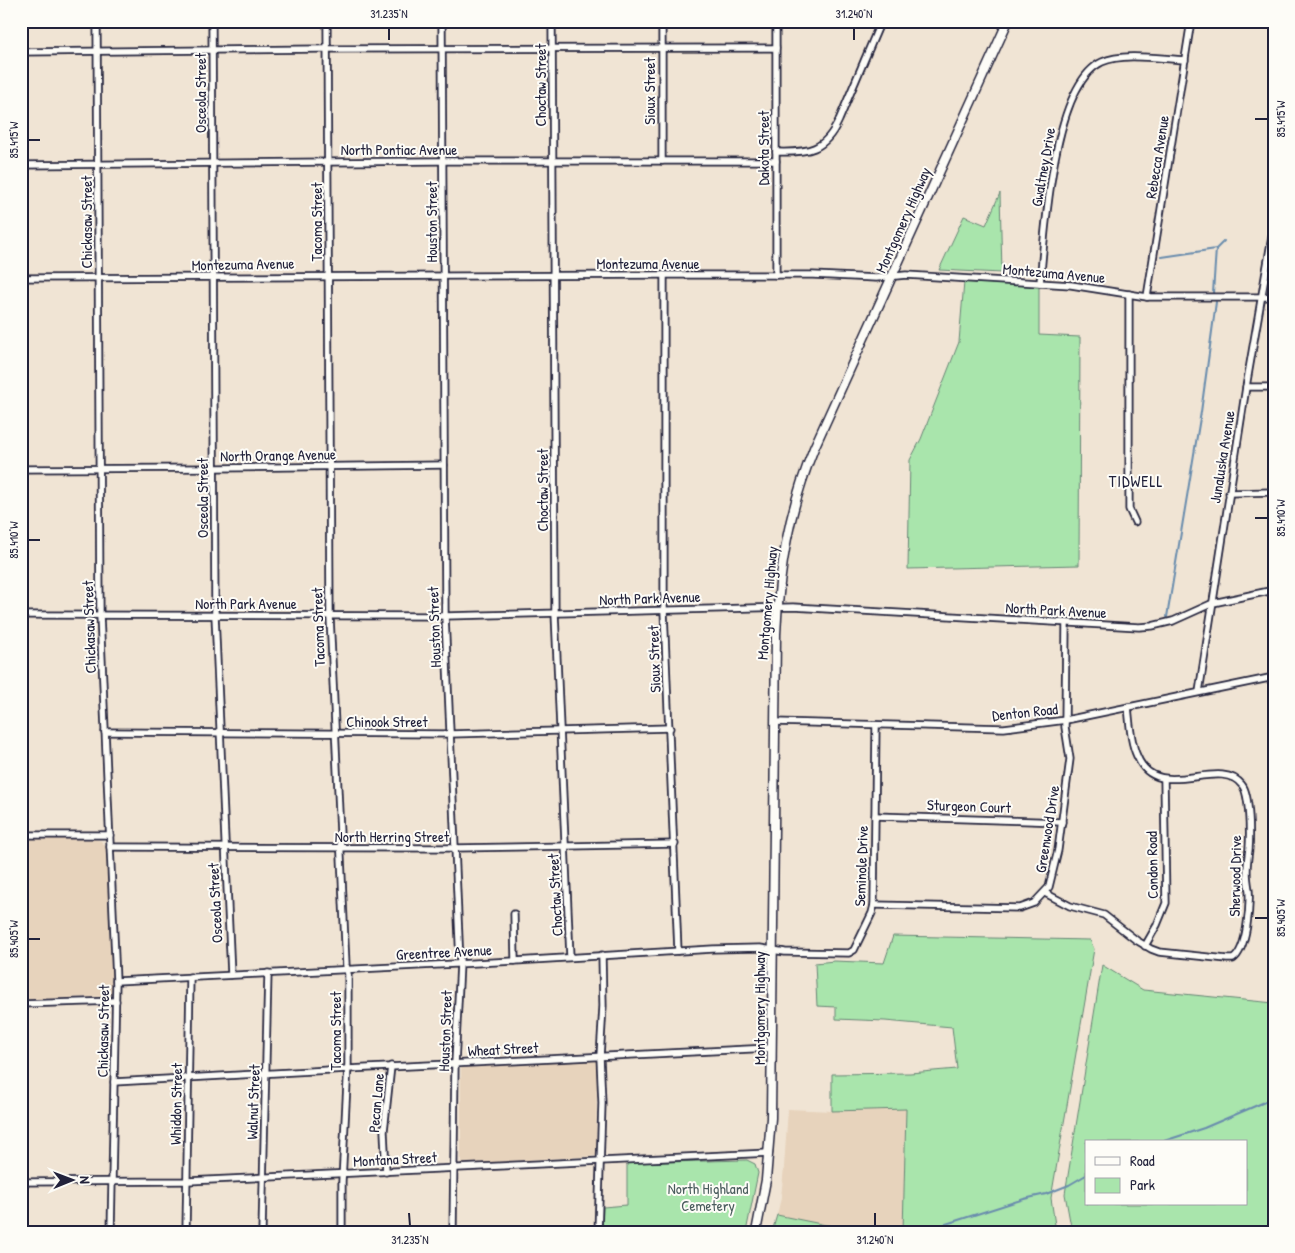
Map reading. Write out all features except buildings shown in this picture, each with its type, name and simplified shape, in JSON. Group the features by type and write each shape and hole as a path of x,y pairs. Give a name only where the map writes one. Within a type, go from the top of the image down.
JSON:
{"main road":[{"name":"Montgomery Highway","path":"756,1232 764,1193 769,1153 777,607 782,557 800,486 814,448 1008,21"}],"street":[{"name":"Chickasaw Street","path":"97,21 100,615 116,980 111,1232"},
{"name":"Osceola Street","path":"212,21 215,615 231,975"},
{"name":"Tacoma Street","path":"327,21 330,616 347,969 348,1069 342,1232"},
{"name":"Houston Street","path":"442,21 445,616 460,963 455,1064 453,1232"},
{"name":"Choctaw Street","path":"552,21 555,613 570,957"},
{"name":"Sioux Street","path":"662,21 662,161"},
{"name":"Dakota Street","path":"776,21 776,275"},
{"path":"776,152 811,150 831,136 881,21"},
{"name":"Rebecca Avenue","path":"1147,297 1191,21"},
{"path":"21,52 776,48"},
{"name":"Gwaltney Drive","path":"1040,284 1057,145 1065,118 1083,78 1097,65 1113,59 1185,60"},
{"name":"North Pontiac Avenue","path":"21,165 213,162 776,161"},
{"name":"Junaluska Avenue","path":"1199,692 1246,387 1274,225"},
{"name":"Montezuma Avenue","path":"21,278 554,275 776,275 876,278 906,275 1071,285 1147,297 1274,297"},
{"name":"Sioux Street","path":"664,275 664,610 678,951"},
{"path":"1130,294 1129,509 1135,522"},
{"path":"1246,387 1274,387"},
{"name":"North Orange Avenue","path":"21,469 444,465"},
{"path":"1229,493 1273,492"},
{"name":"North Park Avenue","path":"21,615 445,616 777,607 1139,627 1173,621 1213,603 1274,590"},
{"name":"Greenwood Drive","path":"874,905 1020,908 1034,903 1045,893 1052,881 1070,759 1066,720 1066,623"},
{"name":"Denton Road","path":"775,722 994,729 1029,726 1274,677"},
{"path":"1128,707 1133,745 1137,757 1146,769 1164,779"},
{"name":"Seminole Drive","path":"773,950 851,953 868,921 874,905 876,726"},
{"name":"Chinook Street","path":"105,732 450,734 670,728"},
{"name":"Sherwood Drive","path":"1045,893 1070,906 1104,915 1145,946 1166,953 1232,959 1236,957 1242,945 1248,917 1249,890 1247,872 1250,841 1246,796 1242,784 1235,778 1225,776 1164,779"},
{"name":"Condon Road","path":"1145,946 1160,920 1166,903 1164,779"},
{"name":"Sturgeon Court","path":"875,816 1062,822"},
{"path":"21,835 110,835"},
{"name":"North Herring Street","path":"110,847 455,848 675,844"},
{"path":"514,914 515,961"},
{"name":"Greentree Avenue","path":"116,980 515,961 678,951 760,948 773,950"},
{"path":"598,1232 602,1103 600,1057 603,1006 602,955"},
{"name":"Walnut Street","path":"262,1232 268,973"},
{"name":"Whiddon Street","path":"186,1232 190,977"},
{"path":"21,1004 116,1001"},
{"name":"Wheat Street","path":"114,1082 392,1066 772,1048"},
{"name":"Pecan Lane","path":"386,1172 384,1131 392,1066"},
{"name":"Montana Street","path":"21,1182 188,1181 769,1153"}],"shaded area":[{"path":"88,838 101,841 107,848 113,992 109,996 21,1000 21,839"},
{"path":"597,1060 596,1156 461,1164 461,1067"},
{"path":"788,1109 832,1111 906,1109 903,1232 826,1225 777,1215 781,1198"}],"green space":[{"path":"1000,193 1002,273 939,270 964,216 986,225"},
{"path":"964,282 1039,286 1039,335 1080,337 1079,565 908,569 910,460 921,439 959,342"},
{"path":"893,936 1090,940 1094,949 1051,1198 1056,1232 903,1232 906,1109 832,1111 832,1074 910,1073 957,1069 952,1027 836,1019 836,1007 817,1006 815,963 834,961 884,963"},
{"path":"1102,965 1143,990 1274,1003 1274,1232 1072,1232 1065,1194"},
{"name":"North Highland Cemetery","path":"747,1160 755,1164 758,1173 746,1232 602,1232 603,1207 627,1205 627,1163"},
{"path":"777,1215 826,1225 889,1232 772,1232"}],"waterway":[{"path":"1213,293 1216,249 1224,241"},
{"path":"1162,257 1216,249"},
{"path":"1167,617 1201,412 1216,302"},
{"path":"1167,1140 1204,1128 1274,1098"},
{"path":"921,1232 1024,1199 1046,1194 1069,1185 1085,1176"}],"district":[{"name":"TIDWELL","path":"1136,481"}]}
